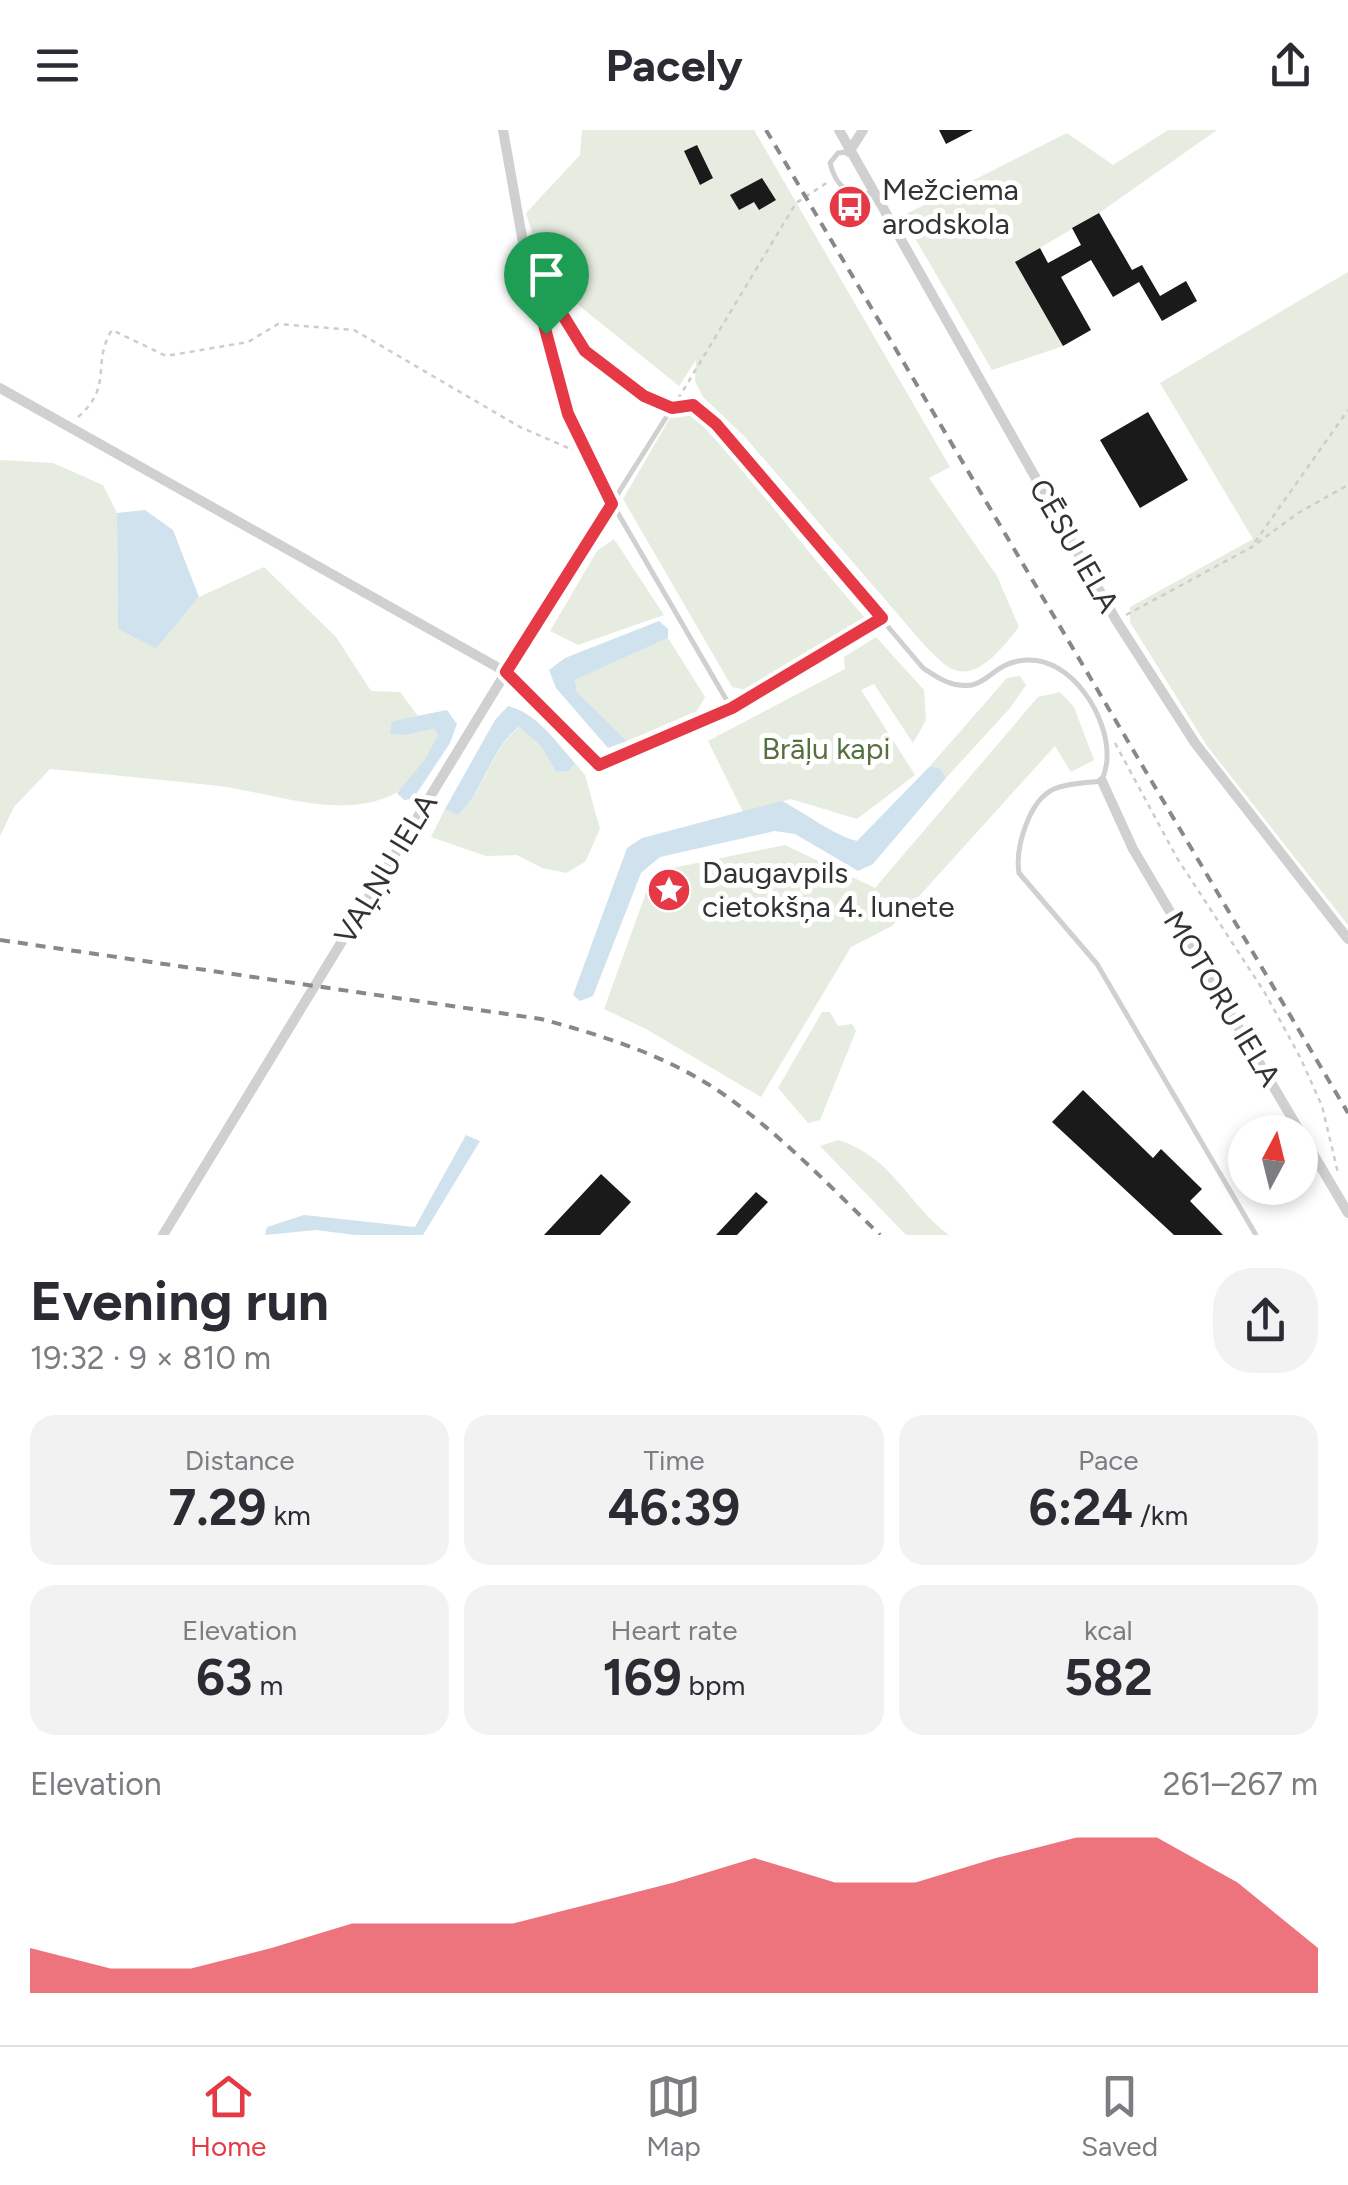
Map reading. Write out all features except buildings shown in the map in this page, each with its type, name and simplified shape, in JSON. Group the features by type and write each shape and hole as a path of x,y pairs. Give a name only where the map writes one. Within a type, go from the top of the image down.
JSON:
{"street":[{"path":"504,130 525,254 568,414 612,504"},
{"name":"CĒSU IELA","path":"839,130 1116,620 1195,744 1348,938"},
{"path":"849,152 863,130"},
{"path":"0,388 506,672 599,765 732,708 882,618"},
{"name":"VAĻŅU IELA","path":"163,1235 612,504"},
{"name":"MOTORU IELA","path":"1102,781 1133,850 1348,1214"}],"lane":[{"path":"849,152 838,152 830,163 834,178 856,195 872,193"},
{"path":"525,254 585,351 644,396 672,408 693,405 716,424 923,668 944,683 974,685 1003,664 1031,660 1055,667 1074,679 1094,710 1105,737 1108,760 1102,781 1057,787 1042,798 1019,843 1019,873 1097,964 1256,1235"},
{"path":"672,408 612,504 732,708"}],"path":[{"path":"672,408 796,203 834,178"},
{"path":"64,424 95,402 105,341 112,330 166,356 248,342 278,324 354,330 520,427 588,457"},
{"path":"1252,547 1348,410"},
{"path":"1116,620 1252,547 1298,513 1348,485"},
{"path":"1114,740 1177,858 1265,993 1300,1057 1322,1106 1342,1185"}],"green space":[{"path":"582,130 754,130 950,467 929,478 997,576 1019,627 981,666 962,671 949,667 926,647 744,436 703,397 695,381 696,360 679,386 546,279 526,213 580,155"},
{"path":"1168,130 1217,130 1099,213 1016,262 1063,346 992,370 902,216 1067,133 1113,165"},
{"path":"1348,272 1348,925 1207,746 1130,622 1130,607 1253,539 1160,383"},
{"path":"692,414 865,618 747,690 732,687 623,499 670,418"},
{"path":"0,460 53,463 103,485 117,513 118,629 156,649 199,597 264,567 336,637 371,691 400,692 418,716 392,721 405,735 434,729 438,735 413,776 400,790 372,802 328,805 219,786 50,769 14,807 0,836"},
{"path":"614,539 664,615 578,645 550,631 597,551"},
{"name":"Brāļu kapi","path":"876,637 924,690 926,720 913,743 874,684 861,690 915,775 857,819 791,799 744,814 708,741 845,669 844,657"},
{"path":"668,638 705,697 697,711 627,741 577,692 575,680"},
{"path":"1020,676 1026,685 1010,708 946,778 941,769 930,766 1007,678"},
{"path":"1060,692 1074,707 1094,760 1071,772 1055,746 892,926 851,947 761,1097 646,1029 604,1009 651,879 658,871 785,845 875,888 1038,697"},
{"path":"520,727 541,746 556,772 569,771 575,763 585,775 600,829 585,862 566,873 542,868 517,855 486,856 431,837 445,809 458,814 467,804 502,746"},
{"path":"822,1012 830,1012 838,1026 852,1024 856,1031 820,1120 808,1123 778,1088"},
{"path":"838,1140 886,1169 949,1235 906,1235 820,1146"}],"water":[{"path":"145,510 173,530 199,597 156,649 118,629 117,513"},
{"path":"659,621 668,629 668,638 575,680 577,692 627,741 608,748 556,688 549,670 565,658"},
{"path":"508,706 537,722 575,763 569,771 556,772 541,746 519,727 501,746 475,794 458,815 445,809 495,720"},
{"path":"447,710 457,724 450,743 413,799 404,800 397,793 423,762 438,735 434,729 390,734 392,721"},
{"path":"930,766 941,769 946,778 873,864 858,871 795,834 775,831 660,857 641,873 593,996 580,1001 573,995 627,848 642,838 782,801 857,841"},
{"path":"466,1135 480,1141 423,1235 355,1235 316,1230 265,1235 267,1227 304,1215 415,1227"}],"railway":[{"path":"766,130 1348,1113"},
{"path":"0,940 541,1019 613,1041 683,1070 747,1111 880,1235"}],"place":[{"name":"Mežciema arodskola","path":"850,207"},
{"name":"Daugavpils cietokšņa 4. lunete","path":"669,890"}],"route":[{"path":"525,254 585,351 644,396 672,408 693,405 716,424 882,618 732,708 599,765 506,672 612,504 568,414 546,334 525,254"}]}
